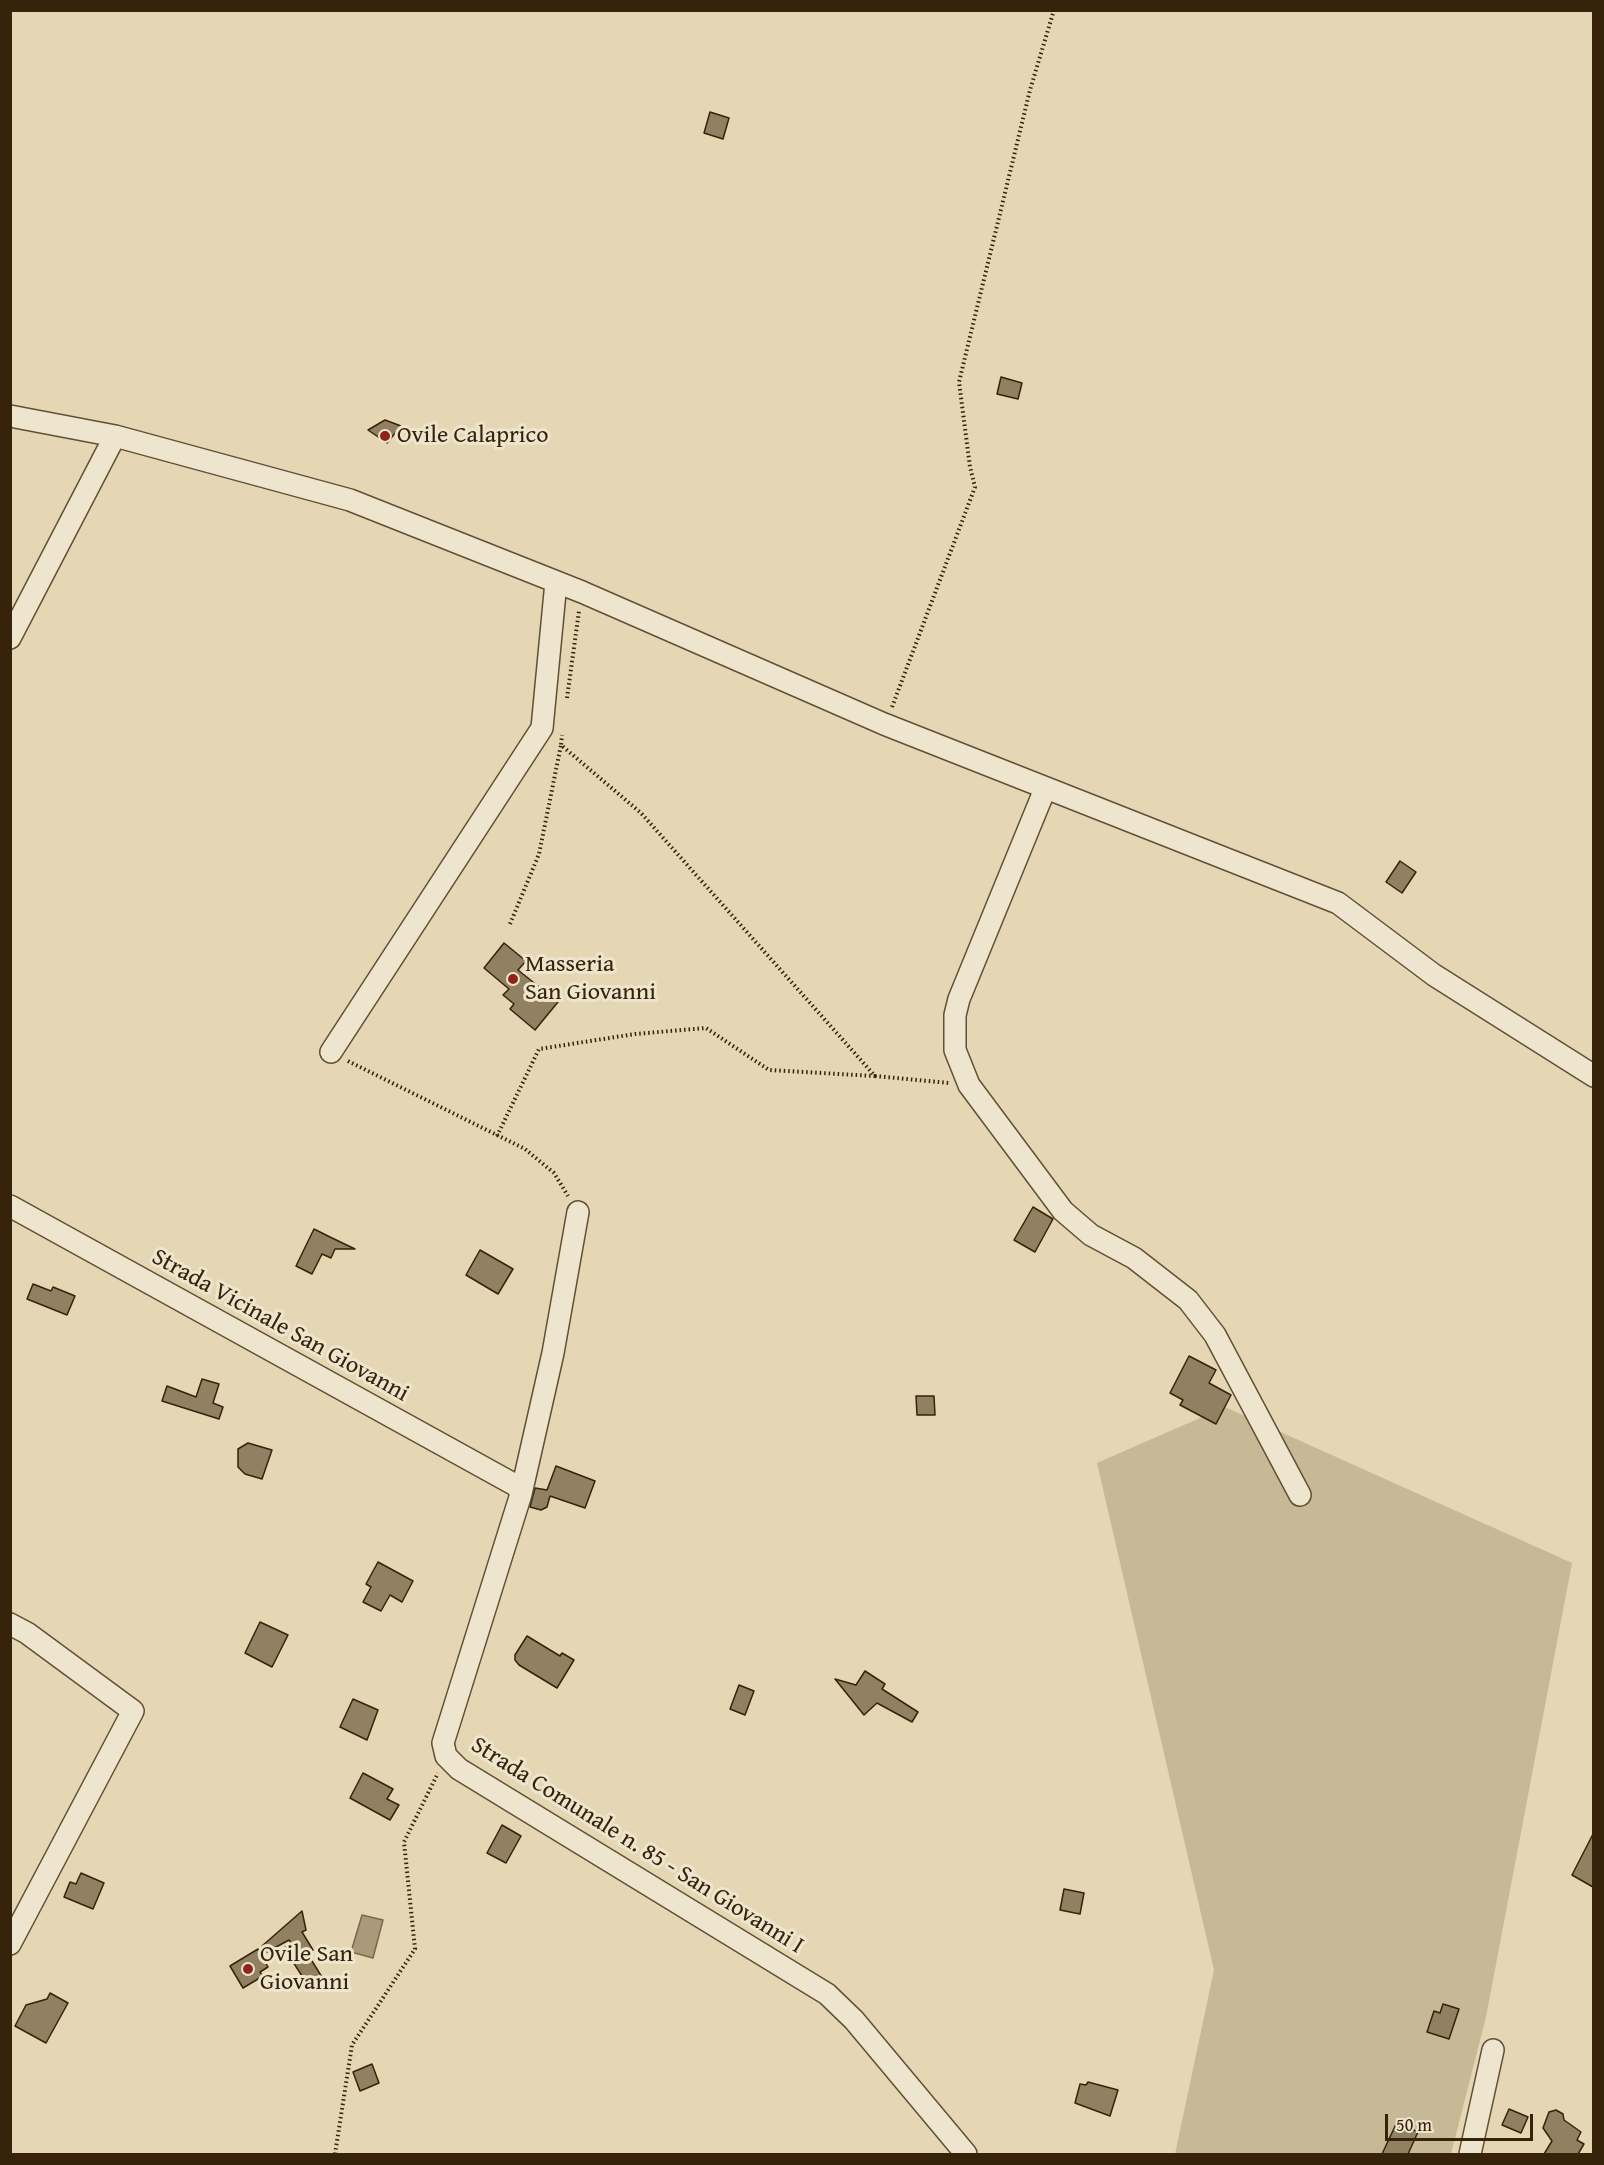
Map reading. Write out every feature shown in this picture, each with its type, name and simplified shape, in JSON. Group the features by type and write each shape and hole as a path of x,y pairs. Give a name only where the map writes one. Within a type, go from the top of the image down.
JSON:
{"street":[{"path":"10,416 116,436 350,500 582,592 884,724 1338,903 1434,975 1593,1076"},
{"path":"10,638 116,436"},
{"path":"331,1052 542,728 556,582"},
{"path":"1045,789 959,999 955,1015 955,1050 969,1085 1063,1211 1091,1235 1134,1258 1188,1300 1215,1335 1300,1495"},
{"name":"Strada Vicinale San Giovanni","path":"10,1206 517,1486 521,1494"},
{"name":"Strada Comunale n. 85 - San Giovanni I","path":"578,1212 553,1353 521,1494 443,1743 446,1756 470,1775 826,1994 854,2020 966,2154"},
{"path":"10,1624 27,1633 133,1711 10,1944"},
{"path":"1470,2154 1493,2050"}],"path":[{"path":"884,724 894,704 975,487 970,467 959,382 1030,90 1054,10"},
{"path":"567,698 582,592"},
{"path":"510,924 539,854 562,734"},
{"path":"561,746 641,813 875,1076"},
{"path":"498,1136 539,1049 635,1034 706,1028 769,1070 875,1076 969,1085"},
{"path":"331,1052 525,1149 554,1173 578,1212"},
{"path":"335,2154 352,2045 415,1948 404,1842 446,1756"}],"shaded area":[{"path":"1225,1407 1572,1563 1486,2017 1451,2154 1175,2154 1214,1970 1097,1463"},
{"path":"362,1915 383,1920 373,1958 351,1952"}],"building":[{"path":"710,112 729,118 723,139 704,133"},
{"path":"1001,377 1022,383 1018,399 997,394"},
{"name":"Ovile Calaprico","path":"385,420 401,426 387,443 368,430"},
{"path":"1400,861 1416,872 1402,893 1386,882"},
{"name":"Masseria San Giovanni","path":"504,943 526,961 518,970 558,1002 535,1030 510,1009 514,1004 503,995 509,989 484,968"},
{"path":"1033,1207 1053,1219 1035,1252 1014,1240"},
{"path":"314,1229 355,1249 335,1249 331,1258 322,1254 312,1274 296,1266"},
{"path":"480,1250 513,1269 498,1294 466,1275"},
{"path":"33,1284 51,1291 53,1287 75,1296 67,1315 27,1299"},
{"path":"1189,1356 1216,1370 1209,1383 1231,1395 1216,1424 1180,1405 1183,1400 1170,1393"},
{"path":"202,1379 219,1384 213,1403 223,1407 219,1419 162,1401 167,1386 196,1397"},
{"path":"916,1396 934,1396 935,1415 917,1415"},
{"path":"248,1443 272,1450 262,1479 245,1474 238,1467 238,1449"},
{"path":"556,1466 595,1481 585,1508 550,1496 547,1507 541,1510 530,1507 535,1488 547,1490"},
{"path":"378,1562 413,1581 402,1602 390,1595 381,1611 363,1602 371,1587 366,1584"},
{"path":"260,1622 288,1635 272,1667 245,1653"},
{"path":"527,1636 560,1656 562,1653 574,1660 557,1688 519,1665 515,1660 515,1655"},
{"path":"865,1671 885,1684 882,1689 918,1712 912,1722 877,1703 864,1715 835,1679 856,1685"},
{"path":"739,1685 754,1691 745,1715 730,1709"},
{"path":"353,1699 378,1710 367,1740 340,1727"},
{"path":"363,1773 393,1789 387,1799 399,1805 390,1820 350,1798"},
{"path":"502,1825 521,1836 506,1863 487,1853"},
{"path":"1593,1834 1593,1887 1572,1875"},
{"path":"81,1873 104,1883 93,1909 64,1897 70,1882 76,1884"},
{"path":"1064,1889 1084,1893 1080,1914 1060,1910"},
{"path":"302,1911 306,1930 302,1932 313,1950 307,1953 325,1982 304,1979 284,1948 291,1943 289,1940 267,1952 262,1946"},
{"name":"Ovile San Giovanni","path":"258,1949 268,1967 260,1972 263,1976 243,1988 230,1966"},
{"path":"50,1993 68,2003 46,2043 15,2026 26,2005 47,1999"},
{"path":"1443,2004 1459,2009 1449,2039 1427,2032 1434,2011 1440,2013"},
{"path":"372,2064 379,2083 360,2091 353,2072"},
{"path":"1088,2082 1118,2090 1110,2116 1075,2103 1080,2084 1086,2085"},
{"path":"1509,2109 1528,2117 1521,2133 1502,2125"},
{"path":"1556,2110 1563,2114 1564,2120 1581,2132 1577,2140 1584,2144 1578,2154 1544,2154 1552,2141 1543,2128 1549,2112"},
{"path":"1397,2122 1418,2132 1408,2154 1382,2154"}],"place":[{"name":"Ovile Calaprico","path":"385,436"},
{"name":"Masseria San Giovanni","path":"513,979"},
{"name":"Ovile San Giovanni","path":"248,1969"}]}
